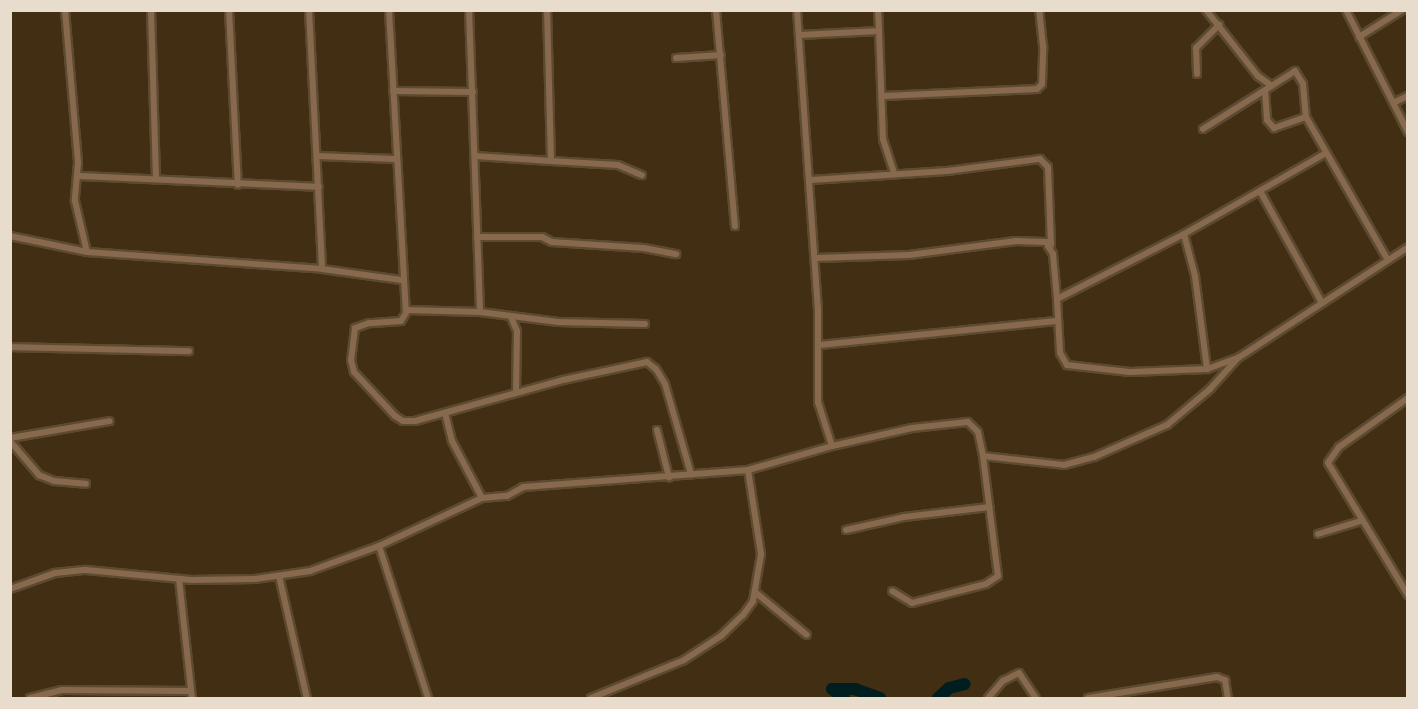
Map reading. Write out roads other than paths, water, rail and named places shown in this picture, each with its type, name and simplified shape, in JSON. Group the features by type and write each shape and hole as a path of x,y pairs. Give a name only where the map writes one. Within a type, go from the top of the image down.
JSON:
{"street":[{"path":"65,10 78,176 75,201 87,252"},
{"path":"151,10 156,179"},
{"path":"230,10 238,185"},
{"path":"309,10 322,269"},
{"path":"389,10 401,280 406,310 401,321 364,324 356,328 351,360 354,372 403,421 445,413 516,392 647,362 656,369 665,384 691,474"},
{"path":"469,10 480,312"},
{"path":"547,10 551,160"},
{"path":"716,10 735,226"},
{"path":"797,10 816,258 820,345 818,402 832,446"},
{"path":"878,10 884,96 883,139 894,172"},
{"path":"884,96 1037,89 1042,84 1043,46 1039,10"},
{"path":"1206,10 1258,76 1272,86"},
{"path":"1346,10 1395,102 1407,132"},
{"path":"1359,37 1402,10"},
{"path":"1197,74 1196,48 1219,25"},
{"path":"799,35 879,31"},
{"path":"676,58 721,55"},
{"path":"1203,129 1289,73 1300,74 1306,117 1388,260"},
{"path":"1265,90 1267,120 1274,128 1281,129 1306,117"},
{"path":"393,91 473,92"},
{"path":"1395,102 1407,96"},
{"path":"1057,299 1184,234 1326,153"},
{"path":"317,156 395,159"},
{"path":"476,156 618,165 642,175"},
{"path":"811,180 870,178 894,172 947,171 1040,159 1048,167 1060,353 1067,365 1130,372 1207,369 1238,358 1407,247"},
{"path":"78,176 319,187"},
{"path":"1260,191 1322,303"},
{"path":"1184,234 1195,276 1207,369"},
{"path":"10,236 87,252 322,269 401,280"},
{"path":"477,237 542,237 552,242 644,248 676,254"},
{"path":"816,258 909,255 1016,241 1051,242 1048,246 1052,250"},
{"path":"406,310 480,312 511,317 645,324"},
{"path":"511,317 517,331 516,392"},
{"path":"820,345 1058,321"},
{"path":"10,347 189,351"},
{"path":"984,456 1064,465 1094,457 1167,425 1210,389 1238,358"},
{"path":"1407,398 1329,459 1361,521 1407,595"},
{"path":"445,413 452,441 482,498"},
{"path":"86,484 54,481 39,474 10,439 110,421"},
{"path":"10,589 55,573 86,570 179,579 279,576 329,566 379,546 482,498 507,496 523,487 569,481 589,484 748,470 832,446 912,428 968,422 978,432 984,456 996,579 912,603 892,591"},
{"path":"657,430 669,477"},
{"path":"591,699 700,651 732,627 755,592 760,533 748,470"},
{"path":"846,530 914,516 990,507"},
{"path":"1318,534 1361,521"},
{"path":"379,546 428,699"},
{"path":"279,576 307,699"},
{"path":"179,579 192,699"},
{"path":"755,592 807,634"},
{"path":"988,699 1003,681 1019,673 1036,699"},
{"path":"1088,699 1141,695 1217,677 1225,680 1228,699"},
{"path":"30,699 62,690 191,691"},
{"path":"62,690 62,699"}],"waterway":[{"path":"938,698 949,688 965,684"},
{"path":"844,698 832,689 855,689 880,698"}]}
